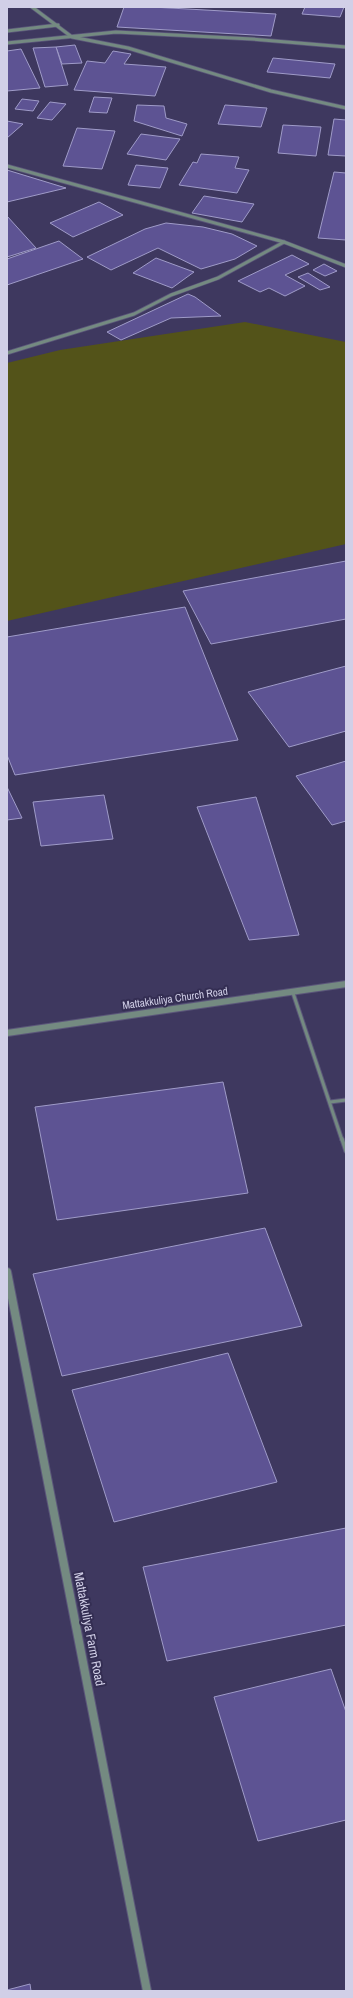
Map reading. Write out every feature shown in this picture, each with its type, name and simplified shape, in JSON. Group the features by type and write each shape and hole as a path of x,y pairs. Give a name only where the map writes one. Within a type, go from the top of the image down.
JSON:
{"street":[{"path":"32,7 72,37 128,48 271,91 346,108"},
{"path":"7,31 58,25"},
{"path":"7,44 116,32 252,39 346,47"},
{"path":"7,166 284,242 346,266"},
{"path":"7,352 134,314 171,295 218,278 284,242"},
{"name":"Mattakkuliya Church Road","path":"7,1033 293,993 346,984"},
{"name":"Mattakkuliya Farm Road","path":"7,1272 10,1305 147,1991"}],"lane":[{"path":"293,993 346,1151"},
{"path":"330,1102 346,1100"}],"shaded area":[{"path":"245,322 346,342 346,544 7,621 7,363 60,350"}],"building":[{"path":"124,7 152,7 276,14 271,36 117,27"},
{"path":"305,7 344,7 340,17 302,14"},
{"path":"75,45 82,63 62,64 56,47"},
{"path":"56,47 68,85 45,87 33,48"},
{"path":"21,49 40,88 7,91 7,51"},
{"path":"113,51 131,54 124,64 166,67 155,96 74,90 87,61 105,63"},
{"path":"273,58 335,64 330,78 267,72"},
{"path":"94,97 112,98 107,113 89,112"},
{"path":"22,99 39,101 33,111 15,109"},
{"path":"50,102 66,104 52,120 37,118"},
{"path":"137,105 164,106 166,118 187,124 182,136 134,121"},
{"path":"225,105 267,108 261,127 218,124"},
{"path":"334,119 346,120 346,156 328,155"},
{"path":"7,121 23,124 7,138"},
{"path":"283,125 321,127 316,156 278,153"},
{"path":"77,128 115,131 102,169 63,166"},
{"path":"141,134 180,139 166,160 127,154"},
{"path":"201,154 239,157 235,168 249,170 237,193 179,185 193,162 197,163"},
{"path":"136,165 168,168 160,188 128,185"},
{"path":"7,170 66,188 7,202"},
{"path":"334,172 346,173 346,240 318,238"},
{"path":"204,196 254,204 242,222 192,213"},
{"path":"99,202 123,215 73,237 50,223"},
{"path":"7,216 36,248 7,257"},
{"path":"166,223 203,227 232,234 257,246 235,259 201,269 158,248 111,270 87,257 145,229"},
{"path":"59,241 83,259 7,285 7,259"},
{"path":"292,255 309,264 285,275 305,286 285,296 269,288 260,292 238,281"},
{"path":"156,258 194,272 172,288 133,273"},
{"path":"324,264 337,271 325,276 313,270"},
{"path":"308,273 330,287 320,290 298,277"},
{"path":"188,294 195,297 221,316 171,318 121,340 107,332"},
{"path":"346,561 346,619 211,644 183,591"},
{"path":"185,607 238,740 15,775 7,755 7,637"},
{"path":"346,666 346,731 289,747 248,692"},
{"path":"346,761 346,821 332,825 296,776"},
{"path":"7,787 22,818 7,820"},
{"path":"104,795 113,839 41,846 33,802"},
{"path":"256,797 299,935 249,940 197,807"},
{"path":"223,1082 248,1193 57,1220 35,1107"},
{"path":"265,1228 302,1326 62,1376 33,1274"},
{"path":"228,1353 277,1482 114,1522 72,1390"},
{"path":"346,1528 346,1625 167,1661 143,1567"},
{"path":"331,1669 346,1712 346,1820 258,1841 214,1697"},
{"path":"30,1984 31,1991 7,1991 7,1990"}]}
